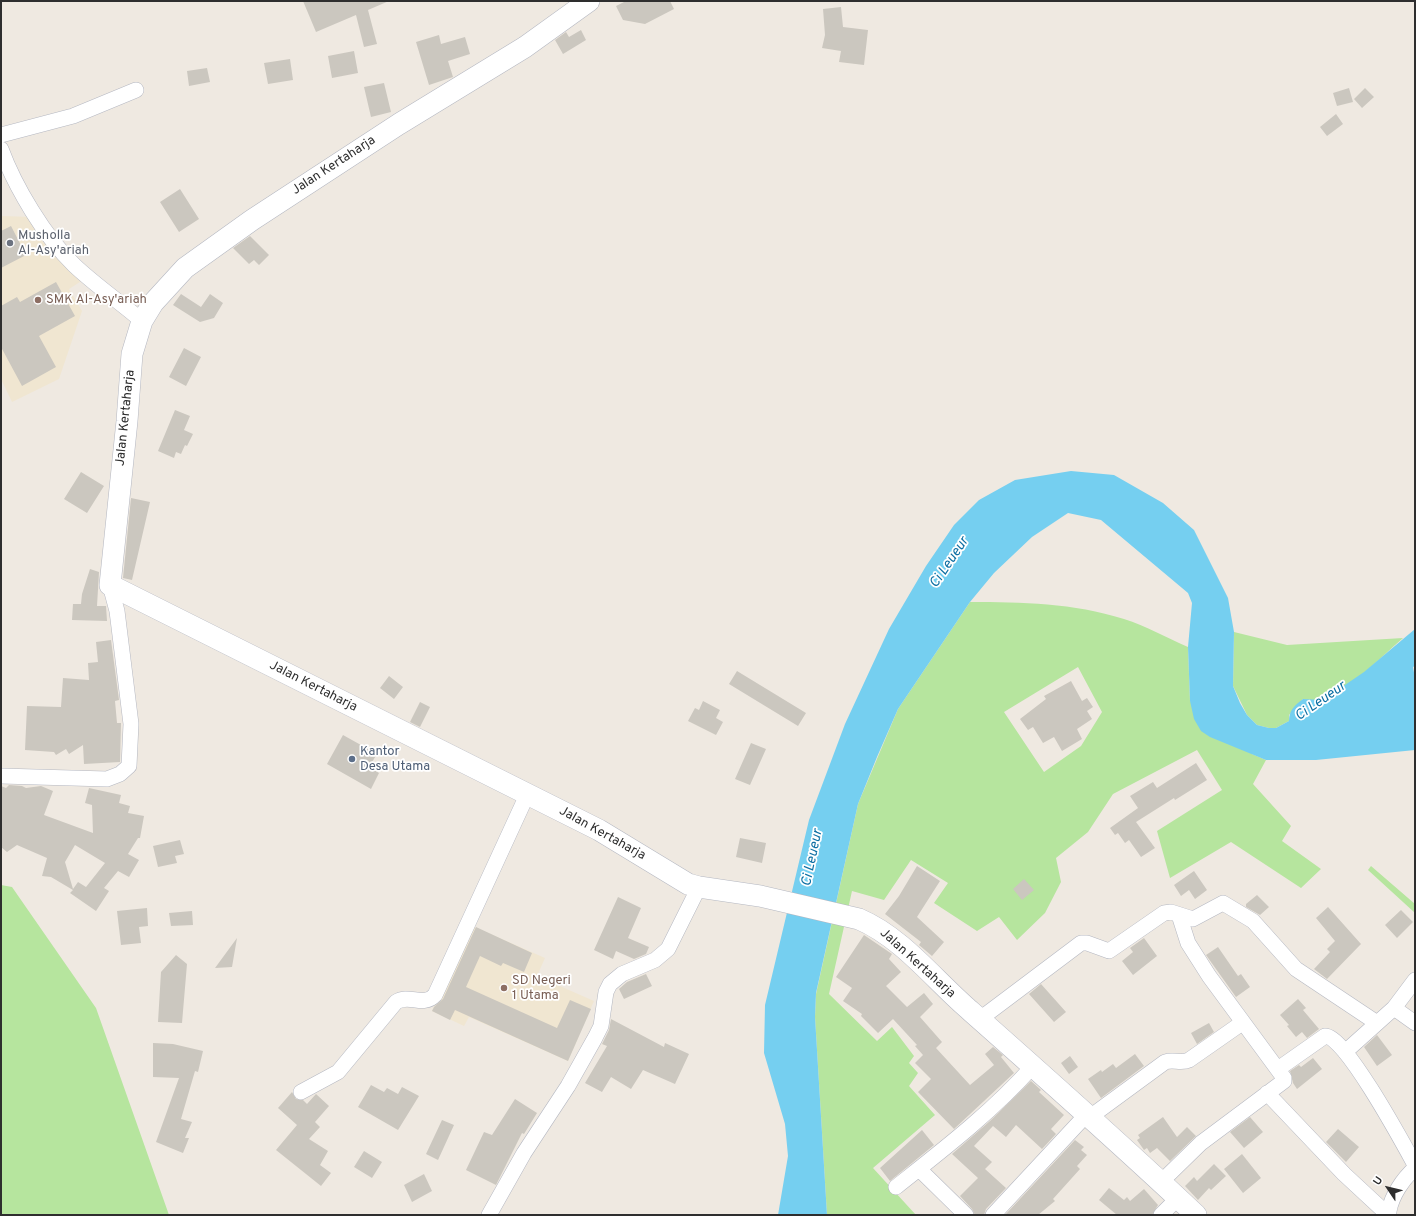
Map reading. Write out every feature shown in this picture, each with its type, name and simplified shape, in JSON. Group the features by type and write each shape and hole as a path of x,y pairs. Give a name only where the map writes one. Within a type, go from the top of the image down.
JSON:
{"street":[{"name":"Jalan Kertaharja","path":"589,1 525,47 399,124 252,220 185,268 153,303 142,321 132,354 127,421 110,584 599,830 688,884 760,896 859,919 874,926 889,936 1088,1115 1196,1215"},
{"path":"1,135 73,116 136,90"},
{"path":"1,150 18,188 58,246 74,265 142,321"},
{"path":"1,776 107,779 120,774 129,766 131,724 117,611 110,584"},
{"path":"301,1092 338,1072 396,1002 404,998 418,1002 428,1001 435,996 528,795"},
{"path":"489,1215 524,1153 568,1086 595,1038 601,1026 606,992 610,984 622,974 655,960 668,949 699,887"},
{"path":"980,1019 1081,943 1087,943 1109,950 1161,915 1168,912 1193,919 1221,903 1228,904 1252,921 1296,969 1377,1023"},
{"path":"1161,1182 1204,1141 1284,1079 1242,1023 1190,947 1179,915"},
{"path":"1345,1052 1394,1008 1415,980"},
{"path":"1394,1008 1415,1023"},
{"path":"993,1215 1088,1115 1165,1062 1172,1061 1182,1063 1189,1060 1242,1023"},
{"path":"1278,1069 1327,1036 1332,1037 1345,1052 1375,1095 1415,1164"},
{"path":"896,1188 1002,1099 1033,1066"},
{"path":"1267,1093 1344,1174 1389,1213 1392,1200 1406,1178 1415,1168"},
{"path":"919,1169 966,1215"},
{"path":"1161,1215 1178,1198"}],"shaded area":[{"name":"SMK Al-Asy'ariah","path":"1,216 33,217 83,280 69,289 82,311 59,379 12,402 1,379"},
{"name":"SD Negeri 1 Utama","path":"470,925 545,958 537,976 594,1001 568,1061 469,1017 464,1026 432,1011"}],"green space":[{"path":"970,602 1047,604 1105,614 1132,622 1188,647 1190,701 1252,754 1266,760 1253,784 1291,826 1282,841 1321,869 1301,888 1231,842 1170,878 1157,831 1222,790 1197,750 1113,794 1088,832 1056,858 1061,882 1045,913 1017,940 999,917 977,931 934,903 948,883 911,860 884,900 852,891 829,994 877,1041 892,1027 914,1056 909,1063 918,1073 909,1086 935,1115 873,1168 916,1215 827,1215 815,1017 816,994 858,804 898,709","holes":["1078,667 1102,712 1081,746 1044,772 1004,712"]},
{"path":"1234,632 1287,645 1403,638 1366,672 1346,687 1322,700 1303,699 1289,715 1289,721 1276,728 1269,728 1257,725 1247,715 1233,686"},
{"path":"1371,866 1415,904 1415,913 1368,870"},
{"path":"1,885 12,887 96,1008 169,1215 1,1215"}],"water":[{"name":"Ci Leueur","path":"1071,471 1114,475 1163,503 1194,530 1228,598 1234,632 1233,686 1247,715 1257,725 1276,728 1289,721 1290,714 1297,703 1303,699 1323,700 1364,672 1415,629 1415,666 1413,667 1415,678 1415,750 1316,760 1266,760 1210,737 1201,731 1194,719 1190,701 1188,647 1192,603 1188,593 1101,520 1068,513 1032,537 994,573 970,602 898,709 858,804 816,993 815,1017 827,1215 778,1215 788,1156 785,1124 764,1053 765,1005 809,820 845,724 889,629 926,566 954,525 979,500 1015,480"}],"building":[{"path":"303,1 389,1 368,10 377,44 364,47 356,15 316,32"},
{"path":"626,1 670,1 674,9 645,24 623,20 616,6"},
{"path":"841,7 843,27 868,30 864,65 839,62 841,51 822,48 825,35 823,9"},
{"path":"581,30 586,40 563,54 555,40 566,32 569,37"},
{"path":"439,35 441,44 465,37 470,54 448,61 453,77 429,85 416,42"},
{"path":"354,51 358,73 332,78 328,56"},
{"path":"290,59 293,80 268,84 264,63"},
{"path":"207,68 210,82 189,86 187,71"},
{"path":"384,83 391,112 371,117 364,87"},
{"path":"1349,88 1353,102 1337,106 1333,93"},
{"path":"1365,88 1374,97 1362,108 1354,99"},
{"path":"1336,114 1343,124 1327,136 1320,127"},
{"path":"180,189 199,219 179,232 160,202"},
{"name":"Musholla Al-Asy'ariah","path":"11,226 26,255 1,268 1,231"},
{"path":"250,236 269,255 259,265 254,260 249,264 233,248"},
{"path":"56,282 75,316 39,336 56,367 22,386 1,347 1,306 17,297 20,302"},
{"path":"181,294 201,307 210,294 223,303 214,318 200,322 173,305"},
{"path":"184,348 201,357 186,386 169,377"},
{"path":"175,410 190,416 184,430 193,434 187,446 185,445 181,454 176,452 174,458 158,451"},
{"path":"81,472 104,486 87,513 64,499"},
{"path":"131,498 150,502 132,580 123,578"},
{"path":"90,569 99,572 97,606 106,606 107,621 72,620 73,604 81,604 82,594"},
{"path":"111,640 119,700 115,701 117,723 121,723 120,762 84,764 83,745 69,754 66,749 56,755 54,752 25,750 27,706 61,707 63,678 89,680 88,663 98,662 96,642"},
{"path":"737,671 806,713 798,726 729,684"},
{"path":"389,676 403,687 394,699 380,688"},
{"path":"1071,681 1082,701 1087,698 1093,707 1087,711 1092,719 1077,729 1082,739 1062,751 1054,737 1043,743 1033,727 1028,730 1020,719 1046,699 1044,696"},
{"path":"703,701 720,710 716,718 723,722 716,735 688,721 695,708 699,710"},
{"path":"420,702 430,707 420,727 410,722"},
{"name":"Kantor Desa Utama","path":"343,735 377,754 369,767 379,773 371,789 327,764"},
{"path":"751,743 766,749 750,785 735,779"},
{"path":"1196,763 1207,780 1175,800 1174,798 1136,822 1155,848 1141,857 1129,840 1125,843 1118,833 1115,835 1110,828 1138,808 1130,796 1153,782 1157,788"},
{"path":"9,785 22,786 26,788 41,786 53,791 44,815 93,833 92,805 85,803 89,788 121,795 119,803 130,806 128,813 144,816 140,838 138,838 128,854 139,860 129,877 118,871 104,888 109,891 96,911 70,893 73,890 51,877 42,876 47,858 17,845 7,852 1,847 1,786 6,788","holes":["75,845 105,863 86,887 78,882 73,889 65,862"]},
{"path":"740,838 766,843 762,863 736,857"},
{"path":"180,840 184,854 175,856 177,863 158,867 153,846"},
{"path":"917,866 940,881 917,917 944,942 932,956 919,945 921,942 885,914 899,896"},
{"path":"1194,871 1207,890 1195,899 1189,890 1181,896 1174,885"},
{"path":"1024,879 1034,890 1022,900 1013,889"},
{"path":"1257,895 1269,907 1260,915 1246,907 1246,904"},
{"path":"618,897 641,908 628,938 649,947 646,954 634,959 616,951 613,959 594,950"},
{"path":"1328,907 1361,944 1327,979 1314,969 1330,952 1327,949 1335,941 1316,918"},
{"path":"147,908 148,926 139,927 141,943 121,945 117,911"},
{"path":"1401,910 1413,922 1397,938 1385,925"},
{"path":"192,911 193,925 171,926 169,913"},
{"path":"476,927 532,953 524,972 503,963 501,966 480,956 466,987 557,1028 570,1000 591,1009 568,1061 455,1010 450,1020 432,1011 434,1007 443,999"},
{"path":"864,935 892,954 889,959 901,972 886,986 907,1007 924,993 933,1004 920,1017 942,1042 936,1048 970,1085 994,1065 985,1054 993,1047 1003,1055 1001,1057 1014,1073 954,1129 918,1092 931,1079 915,1063 923,1055 915,1046 917,1045 893,1019 878,1033 861,1016 862,1014 843,1001 852,988 836,977"},
{"path":"237,938 232,967 215,968"},
{"path":"1144,938 1157,956 1133,975 1122,961 1133,952 1130,948"},
{"path":"1218,947 1238,976 1241,974 1250,987 1236,997 1206,955"},
{"path":"176,955 187,964 182,1023 158,1022 161,972"},
{"path":"646,974 652,986 624,999 619,989 627,982"},
{"path":"1041,984 1066,1012 1054,1022 1029,994"},
{"path":"1298,999 1306,1008 1303,1010 1319,1029 1307,1038 1302,1032 1296,1037 1287,1026 1289,1025 1280,1015"},
{"path":"611,1019 664,1047 665,1043 689,1054 675,1084 643,1070 631,1089 611,1077 602,1092 585,1083 607,1046 602,1044 609,1030"},
{"path":"1209,1023 1214,1032 1197,1044 1191,1033"},
{"path":"1377,1035 1392,1055 1377,1066 1364,1047"},
{"path":"153,1043 173,1044 203,1051 198,1072 195,1071 181,1119 192,1122 185,1138 189,1138 183,1153 156,1142 179,1078 153,1077"},
{"path":"1135,1054 1144,1066 1101,1098 1088,1079 1101,1070 1102,1072 1113,1064 1116,1068"},
{"path":"1070,1056 1078,1067 1069,1074 1061,1063"},
{"path":"1313,1058 1322,1069 1297,1089 1293,1083 1290,1071 1299,1065 1301,1067"},
{"path":"1031,1081 1041,1090 1039,1092 1064,1115 1051,1129 1056,1134 1042,1149 1016,1125 1006,1137 993,1126 974,1146 992,1162 985,1169 1006,1188 986,1209 984,1215 975,1215 972,1209 960,1196 978,1178 952,1154 990,1121"},
{"path":"371,1085 384,1092 387,1088 398,1094 402,1087 419,1096 398,1130 358,1107"},
{"path":"292,1092 296,1099 303,1100 307,1104 316,1094 329,1106 315,1122 320,1127 309,1139 328,1151 320,1165 331,1173 321,1186 276,1150 297,1125 278,1108"},
{"path":"515,1099 537,1113 524,1134 522,1133 496,1185 466,1170 484,1132 492,1135"},
{"path":"1163,1117 1177,1137 1187,1127 1196,1136 1170,1161 1157,1148 1150,1153 1147,1148 1144,1150 1137,1140 1140,1138 1138,1135"},
{"path":"1250,1117 1263,1132 1244,1148 1230,1132"},
{"path":"442,1120 454,1125 438,1160 426,1154"},
{"path":"1338,1129 1359,1147 1346,1162 1326,1142"},
{"path":"922,1130 934,1145 890,1181 880,1168"},
{"path":"1075,1140 1084,1147 1081,1150 1087,1155 1077,1166 1080,1169 1053,1199 1055,1201 1038,1215 1005,1215"},
{"path":"364,1151 382,1162 372,1178 354,1167"},
{"path":"1242,1154 1261,1178 1243,1193 1224,1169"},
{"path":"1214,1164 1226,1176 1211,1190 1209,1188 1198,1200 1185,1186 1194,1177 1197,1181"},
{"path":"424,1174 432,1191 412,1202 404,1185"},
{"path":"1109,1188 1124,1200 1127,1197 1130,1201 1144,1189 1158,1205 1152,1215 1117,1215 1099,1200"}],"place":[{"name":"Musholla Al-Asy'ariah","path":"10,243"},
{"name":"SMK Al-Asy'ariah","path":"38,300"},
{"name":"Kantor Desa Utama","path":"352,759"},
{"name":"SD Negeri 1 Utama","path":"504,988"}]}
